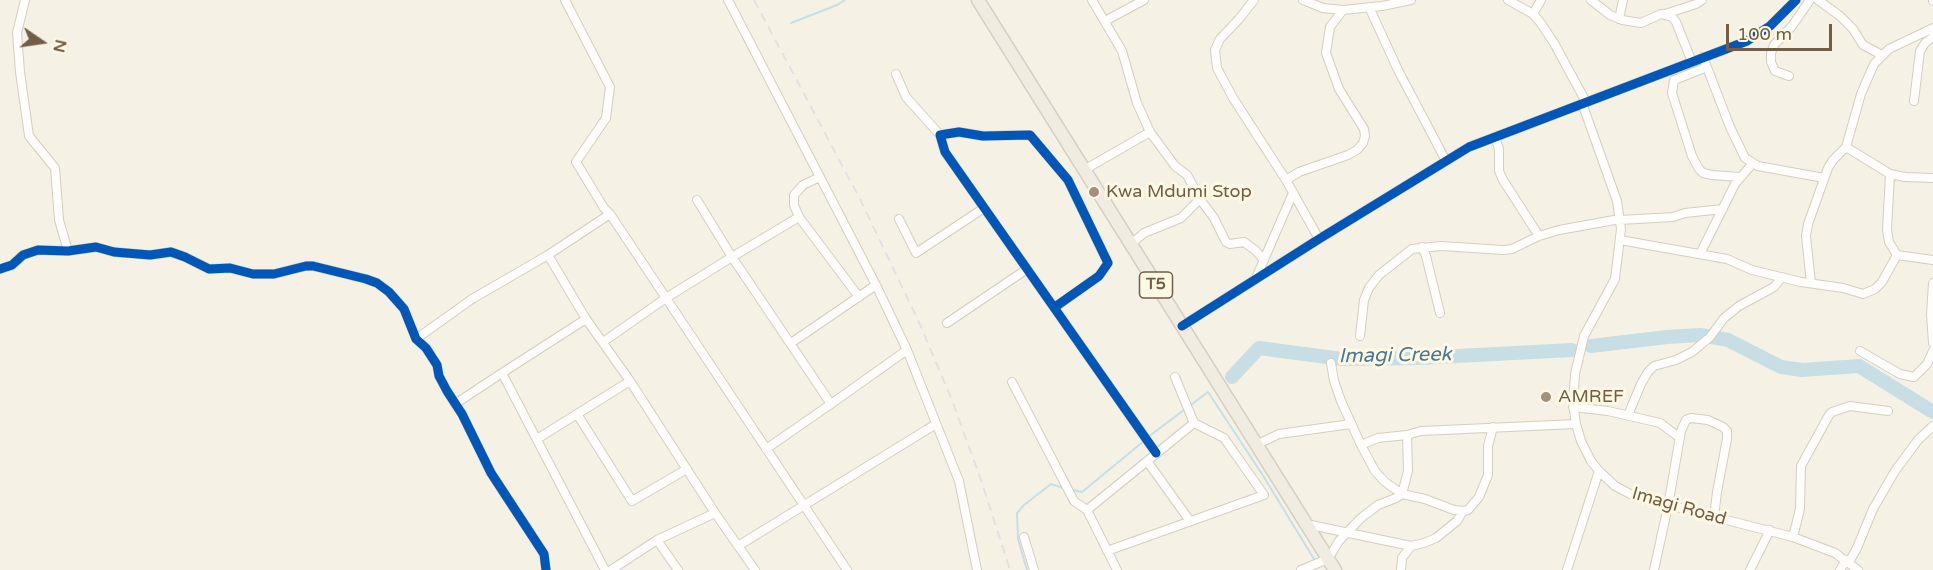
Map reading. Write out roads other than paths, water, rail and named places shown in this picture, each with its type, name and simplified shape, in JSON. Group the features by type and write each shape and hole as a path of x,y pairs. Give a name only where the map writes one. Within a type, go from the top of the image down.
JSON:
{"highway":[{"name":"T5","path":"979,0 1331,565"}],"street":[{"path":"25,0 17,33 29,136 55,168 60,220 68,251"},
{"path":"565,0 610,87 606,118 576,162 604,208 847,570"},
{"path":"728,0 876,285 907,350 959,481 977,570"},
{"path":"1092,0 1122,51 1137,103 1150,132 1175,166 1187,175 1226,242 1230,244 1244,242 1264,260"},
{"path":"1254,0 1220,39 1215,50 1217,68 1233,98 1286,180 1319,239"},
{"path":"1303,0 1323,8 1343,10 1411,0"},
{"path":"1508,0 1533,14 1541,0"},
{"path":"1591,0 1619,19 1641,23 1702,0"},
{"path":"1619,19 1623,0"},
{"path":"1182,326 1469,147 1747,41 1770,26 1796,0"},
{"path":"1789,76 1775,71 1771,62 1771,53 1774,45 1792,26 1810,0"},
{"path":"1818,0 1840,16 1853,29 1863,45 1882,55"},
{"path":"1104,21 1140,1"},
{"path":"1370,7 1398,70 1446,161"},
{"path":"1286,180 1299,172 1348,155 1363,143 1364,129 1339,89 1326,52 1330,27 1343,10"},
{"name":"Imagi Road","path":"1533,14 1554,43 1584,102 1617,201 1620,220 1615,279 1588,327 1575,374 1573,407 1585,450 1599,471 1623,491 1636,497 1793,537 1835,553 1858,570"},
{"path":"1665,14 1676,22 1692,62"},
{"path":"1811,283 1806,236 1819,190 1833,160 1846,147 1861,94 1874,64 1882,55 1900,43 1933,28"},
{"path":"1914,101 1920,51 1933,37"},
{"path":"1703,57 1745,158 1753,163 1824,178"},
{"path":"1707,67 1674,80 1672,93 1692,156 1699,169 1703,173 1713,175 1740,177"},
{"path":"896,74 906,97 939,135 945,152 1156,453"},
{"path":"939,135 959,132 983,136 1030,135 1068,180 1108,263 1099,276 1055,308"},
{"path":"1068,180 1150,132"},
{"path":"1495,137 1499,149 1499,171 1539,236"},
{"path":"1846,147 1890,174 1933,178"},
{"path":"1700,254 1740,177 1753,163"},
{"path":"1890,174 1887,230 1889,242 1897,255"},
{"path":"820,177 803,185 794,195 794,205 799,217 859,297"},
{"path":"1256,278 1293,193"},
{"path":"1131,244 1144,233 1177,221 1200,199"},
{"path":"698,200 732,257 831,404"},
{"path":"899,219 915,253 984,208"},
{"path":"1360,336 1364,300 1369,288 1379,275 1412,249 1441,246 1512,249 1539,236 1559,230 1620,220 1673,217 1684,213 1723,209"},
{"path":"416,339 472,299 548,255 610,214"},
{"path":"603,342 666,298 799,217"},
{"path":"1620,240 1700,254 1782,277 1868,293 1882,282 1897,255"},
{"path":"0,269 12,265 29,252 44,249 68,251 96,247 114,252 150,255 171,252 209,269 230,268 253,274 313,266 366,279 377,284 389,292 404,309 416,339 426,348 437,364 443,384 462,414 491,473 544,554 546,570"},
{"path":"1422,247 1440,313"},
{"path":"548,255 586,319 630,381 715,513 755,570"},
{"path":"1897,255 1933,260"},
{"path":"947,323 1027,269"},
{"path":"1628,416 1641,384 1654,366 1676,360 1692,352 1710,337 1724,318 1739,306 1774,287 1782,277"},
{"path":"1933,283 1931,315 1933,343"},
{"path":"791,343 876,285"},
{"path":"455,404 586,319"},
{"path":"766,449 907,350"},
{"path":"1860,351 1899,374 1914,377 1926,364 1933,351"},
{"path":"1331,363 1334,381 1351,424 1375,471 1385,482 1402,494 1419,497 1454,510 1468,510 1476,503 1488,475 1488,446 1493,427"},
{"path":"502,373 605,570"},
{"path":"1107,551 1264,495 1224,438 1194,423 1175,377"},
{"path":"537,439 630,381"},
{"path":"1012,382 1074,501 1087,510 1117,570"},
{"path":"1793,537 1800,509 1801,466 1829,415 1850,406 1888,411"},
{"path":"1573,407 1660,423 1680,438"},
{"path":"576,414 632,501 687,469"},
{"path":"1654,570 1680,438 1686,420 1691,418 1708,420 1727,431 1714,517"},
{"path":"1087,510 1194,423"},
{"path":"738,546 936,424"},
{"path":"1256,445 1279,434 1351,424"},
{"path":"1361,445 1378,438 1421,431 1576,424"},
{"path":"1840,570 1857,548 1873,509 1895,471 1918,440 1933,426"},
{"path":"1301,570 1331,565 1339,542 1370,510 1402,494 1408,471 1407,435"},
{"path":"1147,461 1190,521"},
{"path":"1567,570 1599,471"},
{"path":"1306,524 1411,546 1436,538 1457,521 1463,511"},
{"path":"611,570 657,540 715,513"},
{"path":"1750,570 1770,530"},
{"path":"1024,537 1034,570"},
{"path":"657,540 678,570"},
{"path":"1401,570 1402,558 1411,546"}],"waterway":[{"path":"791,23 845,0"},
{"name":"Imagi Creek","path":"1591,346 1700,335 1728,340 1781,367 1802,370 1859,366 1933,412"},
{"name":"Imagi Creek","path":"1232,377 1259,348 1342,359 1419,358 1572,350"},
{"path":"1148,437 1208,392 1314,559"},
{"name":"Imagi Creek","path":"1072,490 1082,492 1144,441"},
{"name":"Imagi Creek","path":"1027,570 1018,539 1017,513 1051,484 1063,488"}],"railway":[{"path":"754,0 860,199 918,320 952,400 1010,570"}],"place":[{"name":"Kwa Mdumi Stop","path":"1094,192"},
{"name":"AMREF","path":"1546,397"}]}
